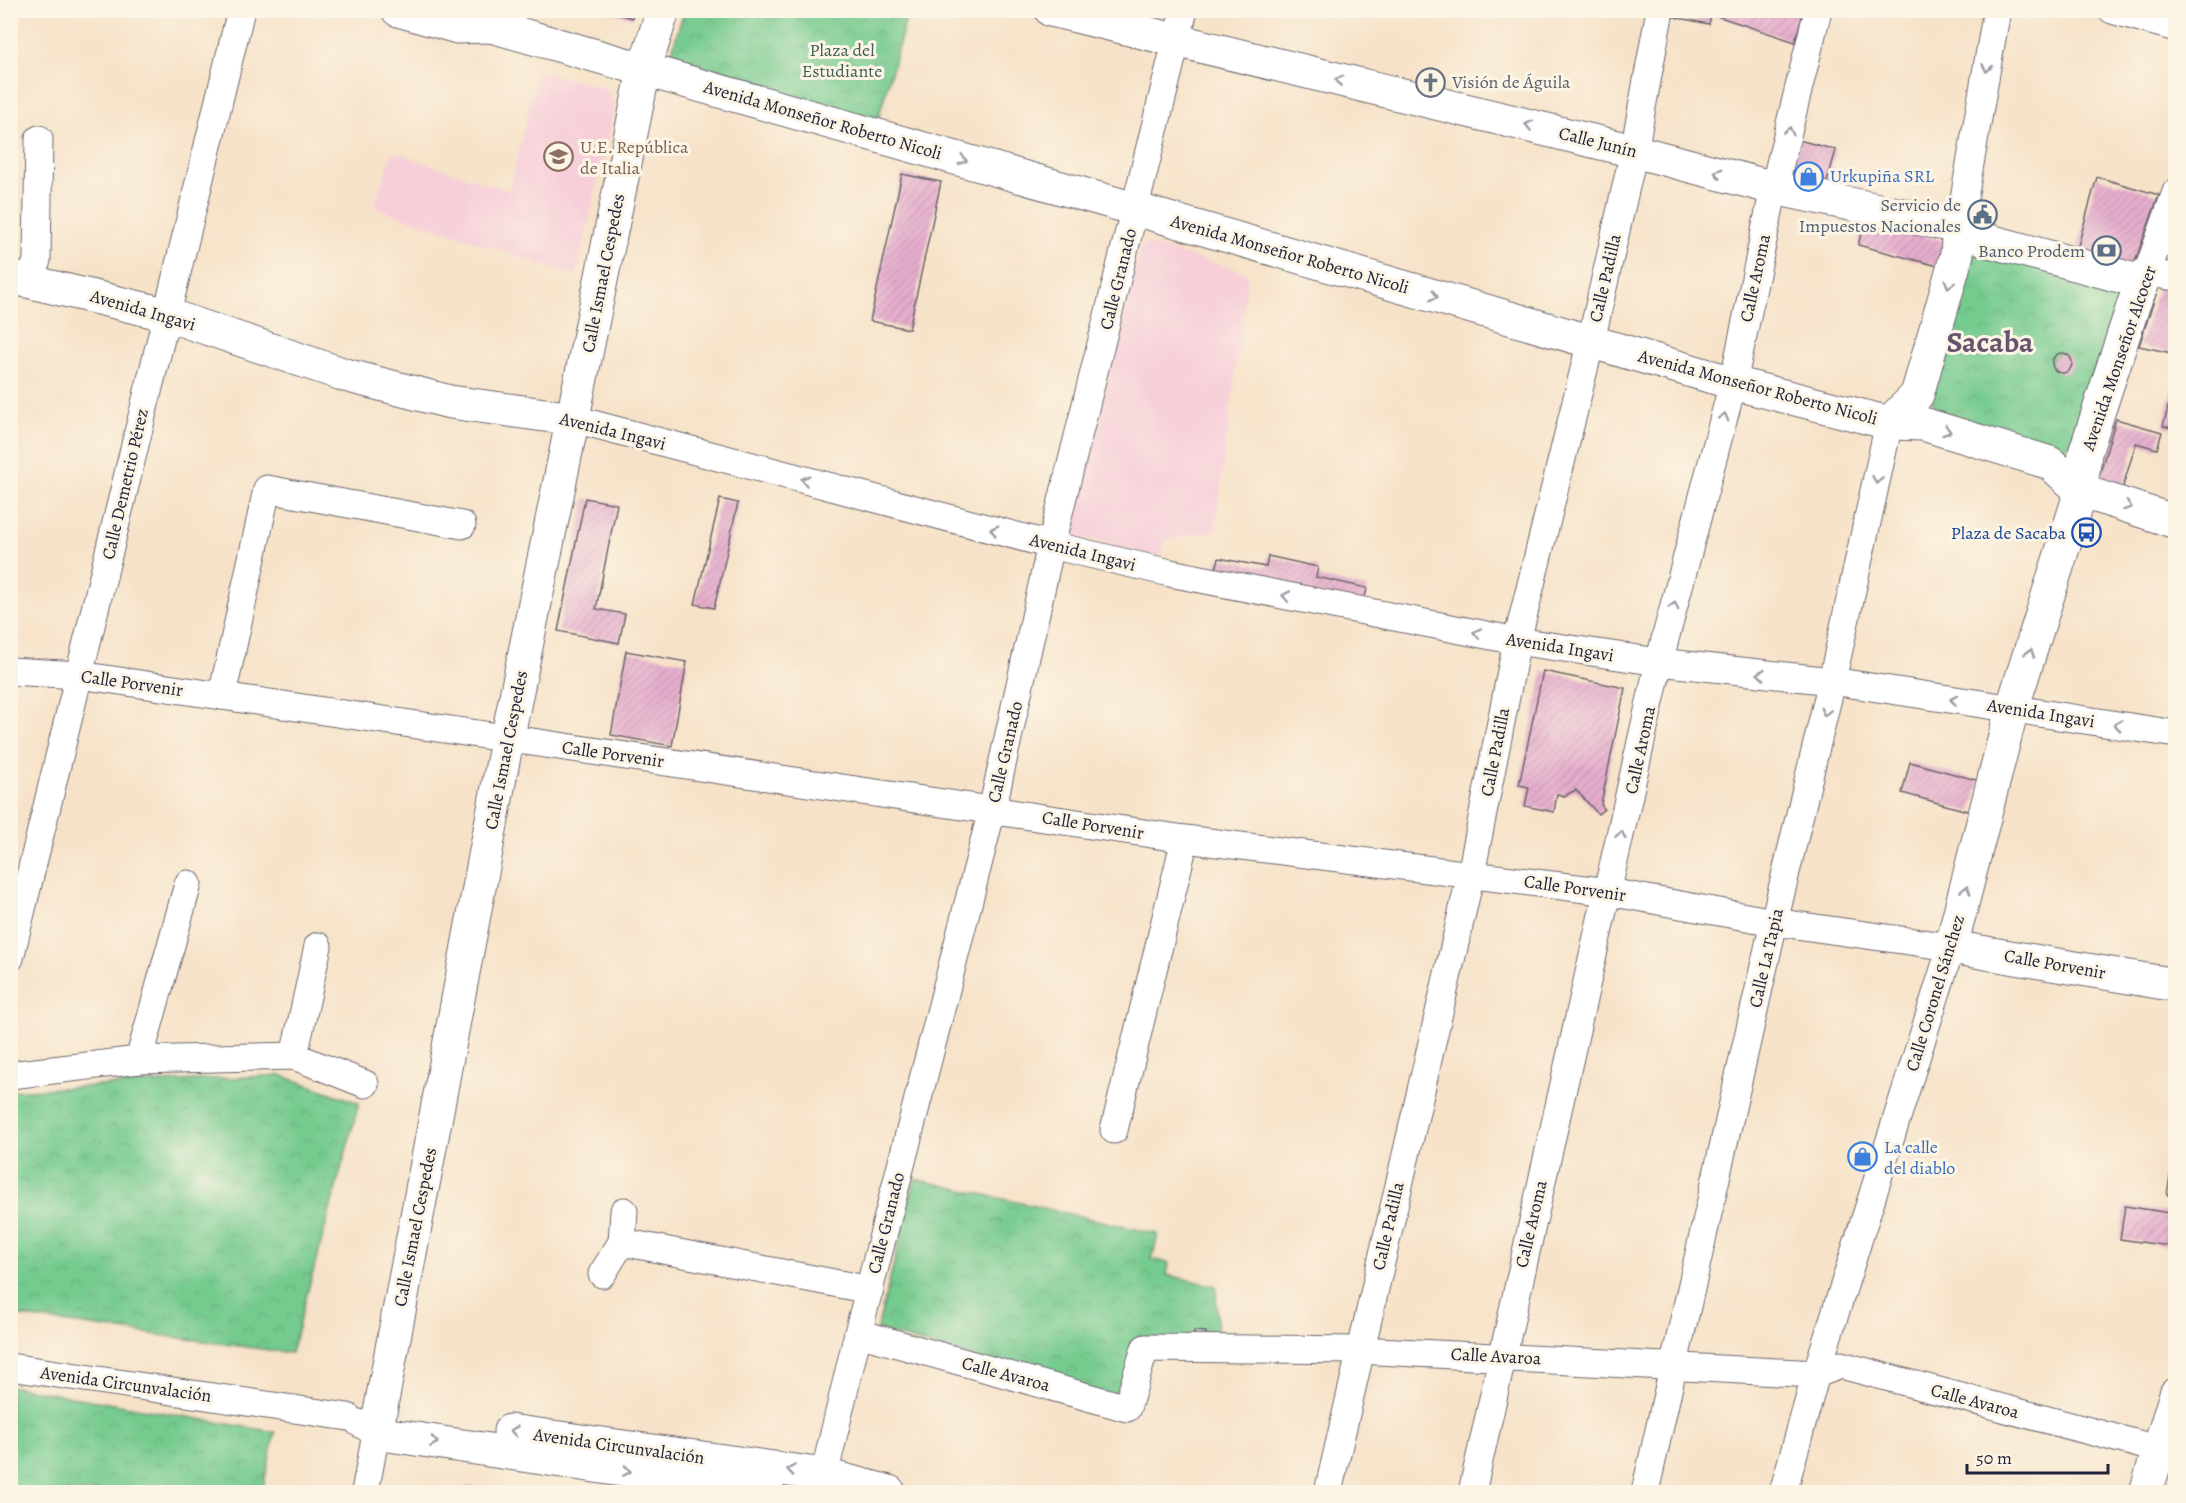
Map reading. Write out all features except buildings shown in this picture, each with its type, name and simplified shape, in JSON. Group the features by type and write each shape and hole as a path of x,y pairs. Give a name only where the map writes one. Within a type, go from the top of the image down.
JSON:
{"main road":[{"name":"Avenida Monseñor Roberto Nicoli","path":"398,10 458,27 479,18 644,70 1135,209 1733,383 1889,423 1923,424 2050,463 2081,491"},
{"name":"Calle Ismael Cespedes","path":"378,1423 507,740 644,70 663,10"},
{"name":"Calle Junín","path":"1051,10 1181,25 1774,188 1959,227 1986,240 2155,277"},
{"path":"1889,423 1917,395 1957,254 1959,227"},
{"name":"Avenida Ingavi","path":"16,277 165,314 345,375 450,402 574,419"},
{"name":"Avenida Monseñor Alcocer","path":"2081,491 2085,453 2155,277"},
{"path":"2081,491 2175,522"},
{"name":"Calle Coronel Sánchez","path":"1951,946 2012,708 2081,491"},
{"name":"Calle Porvenir","path":"1951,946 2175,985"},
{"path":"2146,1492 2167,1452 2175,1394"},
{"name":"Avenida Circunvalación","path":"378,1423 889,1492"},
{"name":"Avenida Circunvalación","path":"378,1423 768,1492"}],"street":[{"name":"Calle Demetrio Pérez","path":"10,958 165,314 241,10"},
{"name":"Calle Padilla","path":"1328,1492 1359,1350 1471,874 1517,641 1591,341 1634,151 1660,10"},
{"name":"Calle Aroma","path":"1472,1492 1501,1355 1609,892 1659,662 1733,383 1774,188 1818,10"},
{"path":"1959,227 1997,10"},
{"path":"2112,10 2175,28"},
{"name":"Calle Granado","path":"823,1484 858,1333 992,810 1051,545 1181,25"},
{"path":"16,277 37,260 39,139"},
{"name":"Avenida Monseñor Alcocer","path":"2155,277 2175,192"},
{"name":"Avenida Ingavi","path":"574,419 1051,545 1182,575 1517,641 1659,662 1832,681 2175,734"},
{"name":"Calle La Tapia","path":"1644,1492 1774,922 1832,681 1889,423"},
{"path":"222,696 267,489 462,525"},
{"name":"Calle Porvenir","path":"10,671 79,675 1185,839 1609,892 1774,922 1951,946"},
{"path":"1114,1130 1185,839"},
{"path":"140,1060 188,884"},
{"path":"294,1056 318,946"},
{"name":"Calle Coronel Sánchez","path":"1783,1492 1816,1374 1951,946"},
{"path":"10,1075 140,1060 294,1056 364,1083"},
{"path":"602,1274 622,1242 624,1211"},
{"path":"622,1242 870,1290"},
{"name":"Calle Avaroa","path":"858,1333 1127,1408 1145,1348 1359,1350 1501,1355 1816,1374 1841,1365 2167,1452"},
{"name":"Avenida Circunvalación","path":"10,1367 378,1423"},
{"name":"Calle Ismael Cespedes","path":"365,1492 378,1423"}],"shaded area":[{"path":"538,71 607,89 615,106 576,276 374,207 393,152 509,191"},
{"path":"1147,244 1248,273 1215,531 1166,540 1160,556 1078,537 1072,526 1141,247"}],"green space":[{"name":"Plaza del Estudiante","path":"684,11 908,11 877,123 679,64 671,54"},
{"path":"1981,251 2111,284 2121,299 2078,438 2061,451 1937,410 1929,396 1968,260"},
{"path":"280,1075 359,1103 291,1353 11,1315 11,1091"},
{"path":"915,1179 1158,1234 1152,1259 1169,1263 1167,1275 1216,1286 1218,1348 1139,1336 1120,1399 877,1330"},
{"path":"10,1386 275,1432 262,1492 11,1492"}],"place":[{"name":"Visión de Águila","path":"1431,82"},
{"name":"U.E. República de Italia","path":"559,157"},
{"name":"Urkupiña SRL","path":"1809,176"},
{"name":"Servicio de Impuestos Nacionales","path":"1982,215"},
{"name":"Banco Prodem","path":"2106,251"},
{"name":"Plaza de Sacaba","path":"2087,533"},
{"name":"La calle del diablo","path":"1863,1157"}],"district":[{"name":"Sacaba","path":"1990,342"}]}
